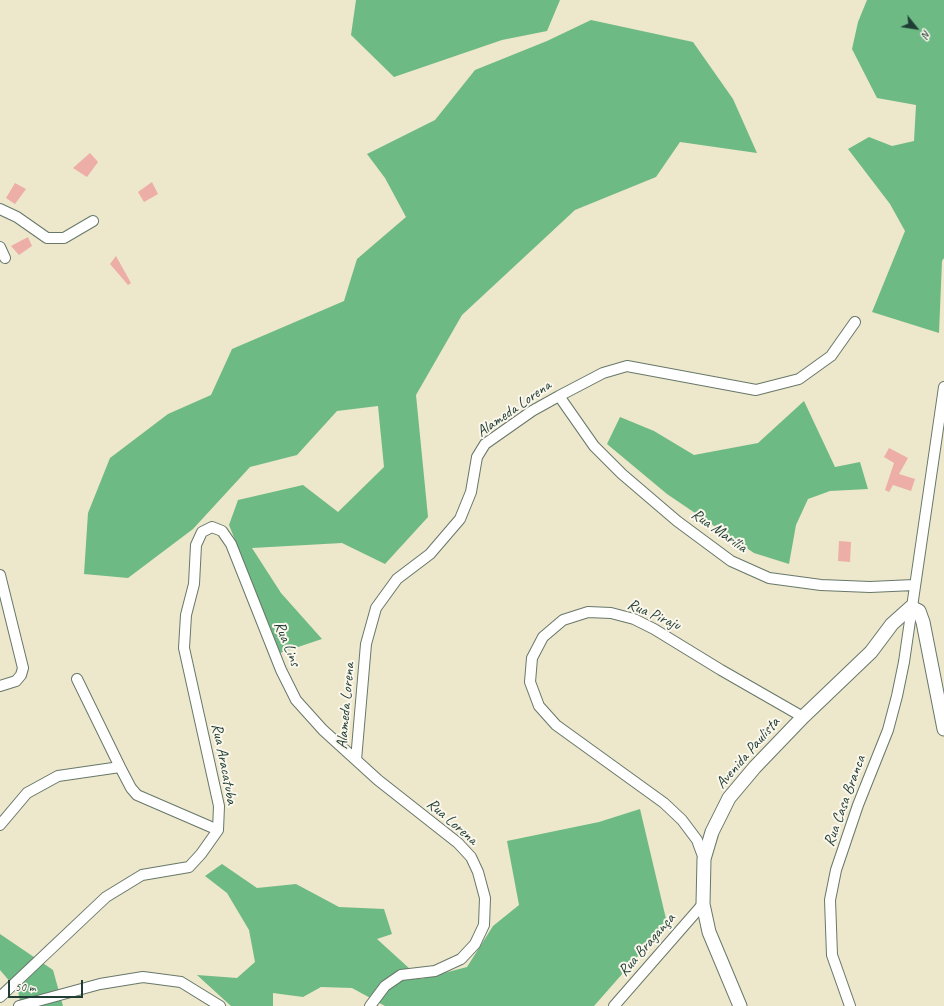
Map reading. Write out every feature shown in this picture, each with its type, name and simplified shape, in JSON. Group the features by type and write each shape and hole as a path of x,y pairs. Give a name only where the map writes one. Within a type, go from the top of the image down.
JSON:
{"street":[{"path":"0,209 17,217 47,238 64,238 93,221"},
{"path":"0,247 4,258"},
{"name":"Alameda Lorena","path":"356,760 366,644 376,608 397,579 430,554 460,519 472,492 476,457 485,444 532,411 559,396 603,373 627,366 756,390 799,380 831,356 855,322"},
{"name":"Rua Casa Branca","path":"850,1006 832,956 830,900 836,870 843,848 858,805 888,730 904,662 944,387"},
{"name":"Rua Marília","path":"559,396 594,446 622,474 678,521 731,561 769,578 814,584 870,587 914,585"},
{"name":"Rua Lins","path":"212,527 222,531 231,544 281,670 296,700 323,730 356,760"},
{"name":"Rua Aracatuba","path":"212,527 202,532 196,545 194,584 186,615 184,648 219,806 218,830"},
{"path":"0,575 23,668 21,675 16,681 0,686"},
{"path":"911,607 919,611 923,622 944,729"},
{"name":"Avenida Paulista","path":"740,1006 710,932 703,904 704,859 712,832 729,798 755,767 802,718 871,652 892,624 911,607"},
{"name":"Rua Piraju","path":"704,859 696,840 682,820 664,803 556,725 539,706 530,682 532,658 543,637 563,620 588,612 611,613 634,619 667,636 802,718"},
{"path":"0,997 106,897 142,875 189,867 201,854 218,830 137,795 131,788 120,767 77,679"},
{"name":"Rua Lorena","path":"356,760 378,780 458,843 471,857 478,872 485,898 484,925 475,944 460,959 435,971 401,975 385,986 370,1006"},
{"path":"0,825 27,793 58,776 120,767"},
{"name":"Rua Bragança","path":"614,1006 703,904"},
{"path":"19,1006 100,984 143,977 181,982 220,1006"}],"green space":[{"path":"356,0 560,0 547,31 502,40 394,77 351,35"},
{"path":"867,0 944,0 944,258 942,261 939,333 872,312 905,231 890,204 848,149 869,137 892,146 914,141 916,105 877,98 852,49 858,22"},
{"path":"591,20 693,42 733,99 757,153 680,142 656,177 575,210 462,315 416,395 428,517 385,564 342,543 252,548 281,593 322,639 280,653 229,525 238,500 303,485 338,512 384,467 378,406 337,411 297,455 250,467 193,529 128,578 84,574 88,513 110,458 168,414 211,395 232,349 344,301 357,259 406,217 385,178 367,154 435,120 475,70 547,41"},
{"path":"804,401 835,467 860,462 868,489 830,491 808,499 796,525 789,564 754,553 667,494 607,444 620,417 654,431 694,455 758,443"},
{"path":"640,809 667,923 594,1006 385,1006 352,988 321,987 303,997 273,993 273,1006 231,1006 197,975 237,978 255,962 249,930 227,893 205,876 222,864 257,888 296,884 339,907 384,909 392,934 377,939 421,979 467,967 493,926 519,905 507,841 599,822"},
{"path":"0,934 53,970 63,1006 21,1006 18,991 0,970"}],"building":[{"path":"90,153 98,162 87,177 73,168"},
{"path":"152,182 158,194 144,202 138,192"},
{"path":"15,183 26,189 15,204 6,198"},
{"path":"28,237 32,246 19,255 11,246"},
{"path":"116,256 131,283 128,285 110,264"},
{"path":"889,448 908,458 899,474 915,479 911,491 893,485 889,492 885,490 894,463 884,457"},
{"path":"839,541 851,542 850,562 838,561"}]}
